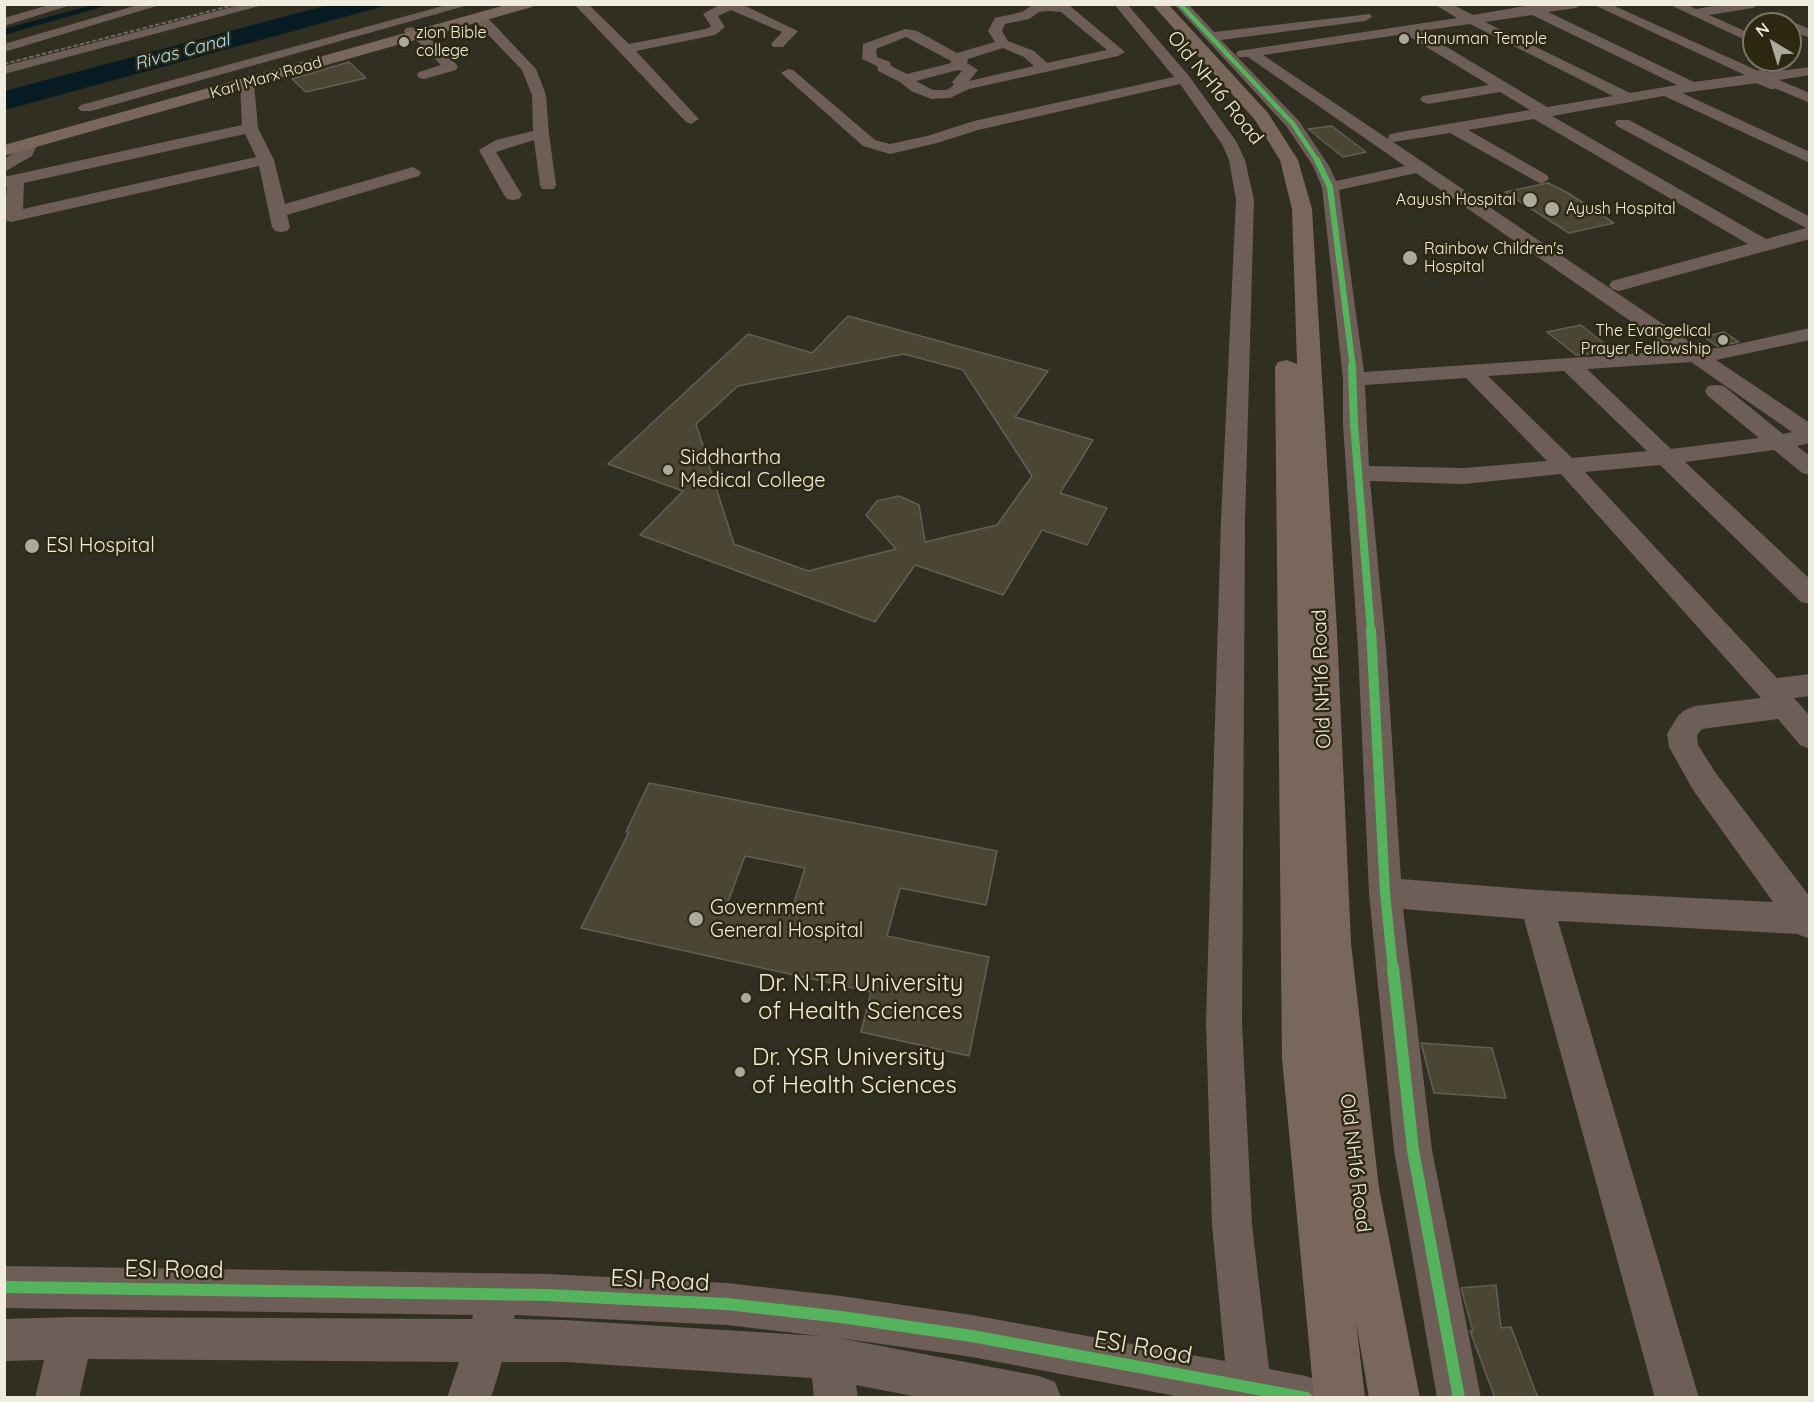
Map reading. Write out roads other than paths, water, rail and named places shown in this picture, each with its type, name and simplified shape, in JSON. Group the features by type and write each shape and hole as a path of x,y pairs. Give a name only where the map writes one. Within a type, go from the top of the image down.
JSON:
{"main road":[{"name":"Karl Marx Road","path":"4,151 177,99 247,83 505,4"},
{"name":"Karl Marx Road","path":"4,145 527,4"},
{"name":"Old NH16 Road","path":"1145,4 1239,111 1264,148 1276,176 1282,206 1303,1058 1340,1398"},
{"name":"Old NH16 Road","path":"1159,4 1262,117 1288,160 1302,209 1331,944 1356,1188 1395,1398"}],"street":[{"path":"4,22 69,4"},
{"path":"4,48 157,4"},
{"path":"4,70 261,4"},
{"path":"86,108 466,4"},
{"path":"964,87 959,82 971,70 959,64 957,59 912,34 905,33 868,47 871,55 869,58 885,66 883,68 905,79 916,88 932,95 950,94 964,87 1118,52 1065,9 1051,4"},
{"path":"1120,4 1184,79 1230,144 1237,160 1245,200 1239,301 1233,521 1224,1022 1232,1225 1249,1392"},
{"path":"1180,4 1239,49 1430,171 1619,285 1809,413"},
{"path":"1353,4 1503,87 1542,114 1763,245"},
{"path":"1440,4 1630,99"},
{"path":"1239,49 1404,31 1471,20 1527,7 1576,4"},
{"path":"1598,4 1809,99"},
{"path":"1674,4 1742,35"},
{"path":"1694,13 1753,4"},
{"path":"626,49 710,32 718,27 710,14 730,5 787,28 790,34"},
{"path":"582,6 691,118"},
{"path":"582,6 602,6"},
{"path":"1527,7 1680,94 1809,158"},
{"path":"1003,44 996,31 1000,21 1018,15 1024,16 1036,8 1065,9"},
{"path":"1239,49 1373,16"},
{"path":"480,18 529,69 539,95 541,134 548,185"},
{"path":"778,44 803,26"},
{"path":"1734,31 1742,30"},
{"path":"415,33 451,67 424,75"},
{"path":"959,64 962,56 1003,44 1029,54 1044,68"},
{"path":"1239,49 1395,138 1430,171 1685,356 1809,435"},
{"path":"1239,49 1322,166 1330,188 1354,379 1385,892 1413,1150 1459,1398"},
{"path":"905,79 959,64"},
{"path":"1395,138 1765,79 1806,65"},
{"path":"788,73 869,143 890,149 931,140 974,126 1184,79"},
{"path":"247,83 250,128 266,160 279,220 413,172"},
{"path":"1428,99 1503,87"},
{"path":"1623,123 1809,224"},
{"path":"250,128 10,181 15,208 11,217 266,160"},
{"path":"1454,129 1541,179"},
{"path":"513,195 487,150 502,143 541,134"},
{"path":"4,167 26,153 30,143"},
{"path":"1330,188 1430,171"},
{"path":"1619,285 1809,233"},
{"path":"1789,239 1809,249"},
{"path":"1354,379 1719,354 1809,334"},
{"path":"1685,356 1809,468"},
{"path":"1569,364 1809,595"},
{"path":"1471,371 1566,466 1809,737"},
{"path":"1358,472 1464,476 1665,457 1779,442 1809,435"},
{"path":"1808,921 1723,808 1683,747 1682,734 1695,718 1777,699 1809,685"},
{"path":"1385,892 1537,905 1808,921"},
{"path":"1537,905 1677,1398"},
{"name":"ESI Road","path":"4,1287 499,1295 727,1304 841,1317 972,1336 1249,1392 1306,1398"},
{"path":"469,1398 488,1340 499,1295"},
{"path":"57,1398 71,1338"},
{"path":"4,1340 71,1338 566,1341 834,1378 1039,1398"}],"water":[{"name":"Rivas Canal","path":"328,5 388,5 5,110 5,91"}],"waterway":[{"path":"4,32 108,4"}],"railway":[{"path":"4,64 238,4"}],"place":[{"name":"Hanuman Temple","path":"1404,39"},
{"name":"zion Bible college","path":"404,42"},
{"name":"Aayush Hospital","path":"1530,200"},
{"name":"Ayush Hospital","path":"1552,209"},
{"name":"Rainbow Children's Hospital","path":"1410,258"},
{"name":"The Evangelical Prayer Fellowship","path":"1723,340"},
{"name":"Siddhartha Medical College","path":"668,470"},
{"name":"ESI Hospital","path":"32,546"},
{"name":"Government General Hospital","path":"696,919"},
{"name":"Dr. N.T.R University of Health Sciences","path":"746,998"},
{"name":"Dr. YSR University of Health Sciences","path":"740,1072"}]}
